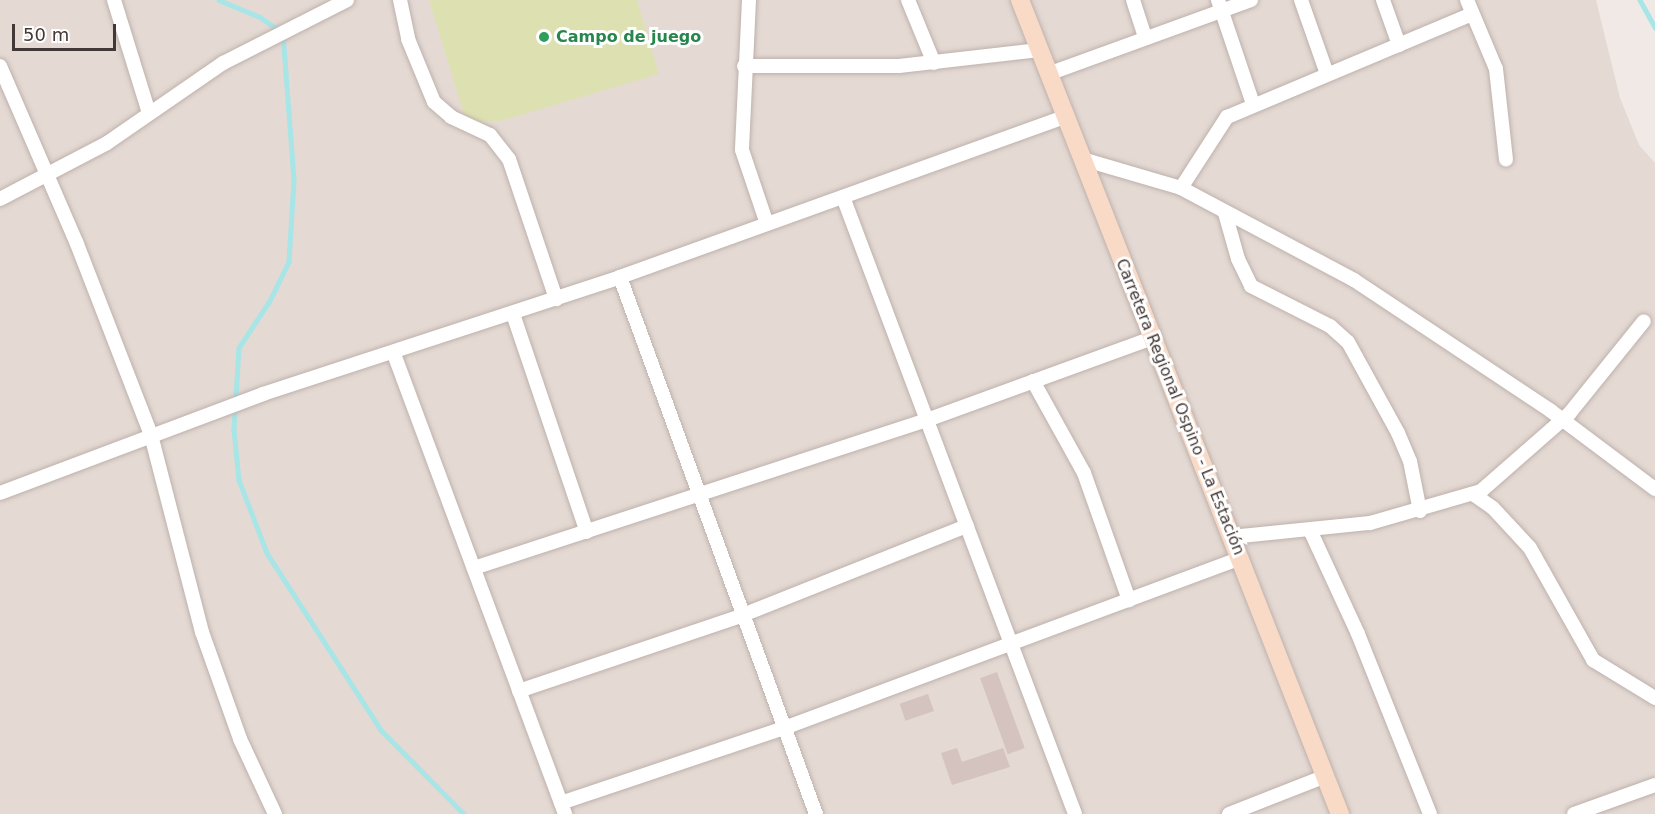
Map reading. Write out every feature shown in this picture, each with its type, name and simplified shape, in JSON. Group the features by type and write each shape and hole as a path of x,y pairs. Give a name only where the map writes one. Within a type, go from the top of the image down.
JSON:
{"main road":[{"name":"Carretera Regional Ospino - La Estación","path":"1020,0 1341,814"}],"street":[{"path":"114,0 149,113"},
{"path":"0,199 49,176 223,63 347,0"},
{"path":"400,0 408,39 434,102 451,117 490,135 509,159 556,299"},
{"path":"749,0 744,66 742,150 766,224"},
{"path":"908,0 934,63"},
{"path":"1133,0 1145,38"},
{"path":"1048,74 1145,38 1220,5 1251,0"},
{"path":"1301,0 1327,74"},
{"path":"1383,0 1399,45"},
{"path":"1467,0 1493,59 1500,83 1506,159"},
{"path":"1220,5 1253,104"},
{"path":"1181,188 1222,122 1253,104 1472,14"},
{"path":"744,66 934,63 1040,50"},
{"path":"0,66 49,176 151,435 201,632 240,739 275,814"},
{"path":"0,493 263,394 394,354 513,314 1065,117"},
{"path":"1082,159 1181,188 1354,280 1562,420 1655,489"},
{"path":"843,197 1075,814"},
{"path":"1225,213 1238,259 1251,286 1330,326 1348,342 1398,433 1410,461 1420,511"},
{"path":"620,277 816,814"},
{"path":"513,314 588,532"},
{"path":"1231,537 1370,523 1420,511 1488,487 1562,420 1644,321"},
{"path":"474,568 700,497 927,420 1152,338"},
{"path":"394,354 563,809 1240,558"},
{"path":"1033,381 1084,473 1129,600"},
{"path":"1473,494 1493,508 1530,548 1593,660 1655,698"},
{"path":"519,691 743,615 966,526"},
{"path":"1310,530 1358,634 1431,814"},
{"path":"1228,814 1326,776"},
{"path":"1574,814 1655,785"}],"shaded area":[{"path":"0,0 1596,0 1620,98 1639,145 1655,163 1655,814 0,814"}],"green space":[{"name":"Campo de juego","path":"429,0 637,0 659,74 500,121 466,121"}],"building":[{"path":"997,672 1025,748 1008,754 980,678"},
{"path":"928,694 934,711 905,721 900,704"},
{"path":"957,748 962,762 1003,748 1010,767 952,785 941,753"}],"waterway":[{"path":"219,0 260,17 283,33 294,180 289,262 270,301 239,348 234,430 239,480 267,553 381,730 464,814"},
{"path":"1640,0 1655,27"}],"place":[{"name":"Campo de juego","path":"544,37"}]}
